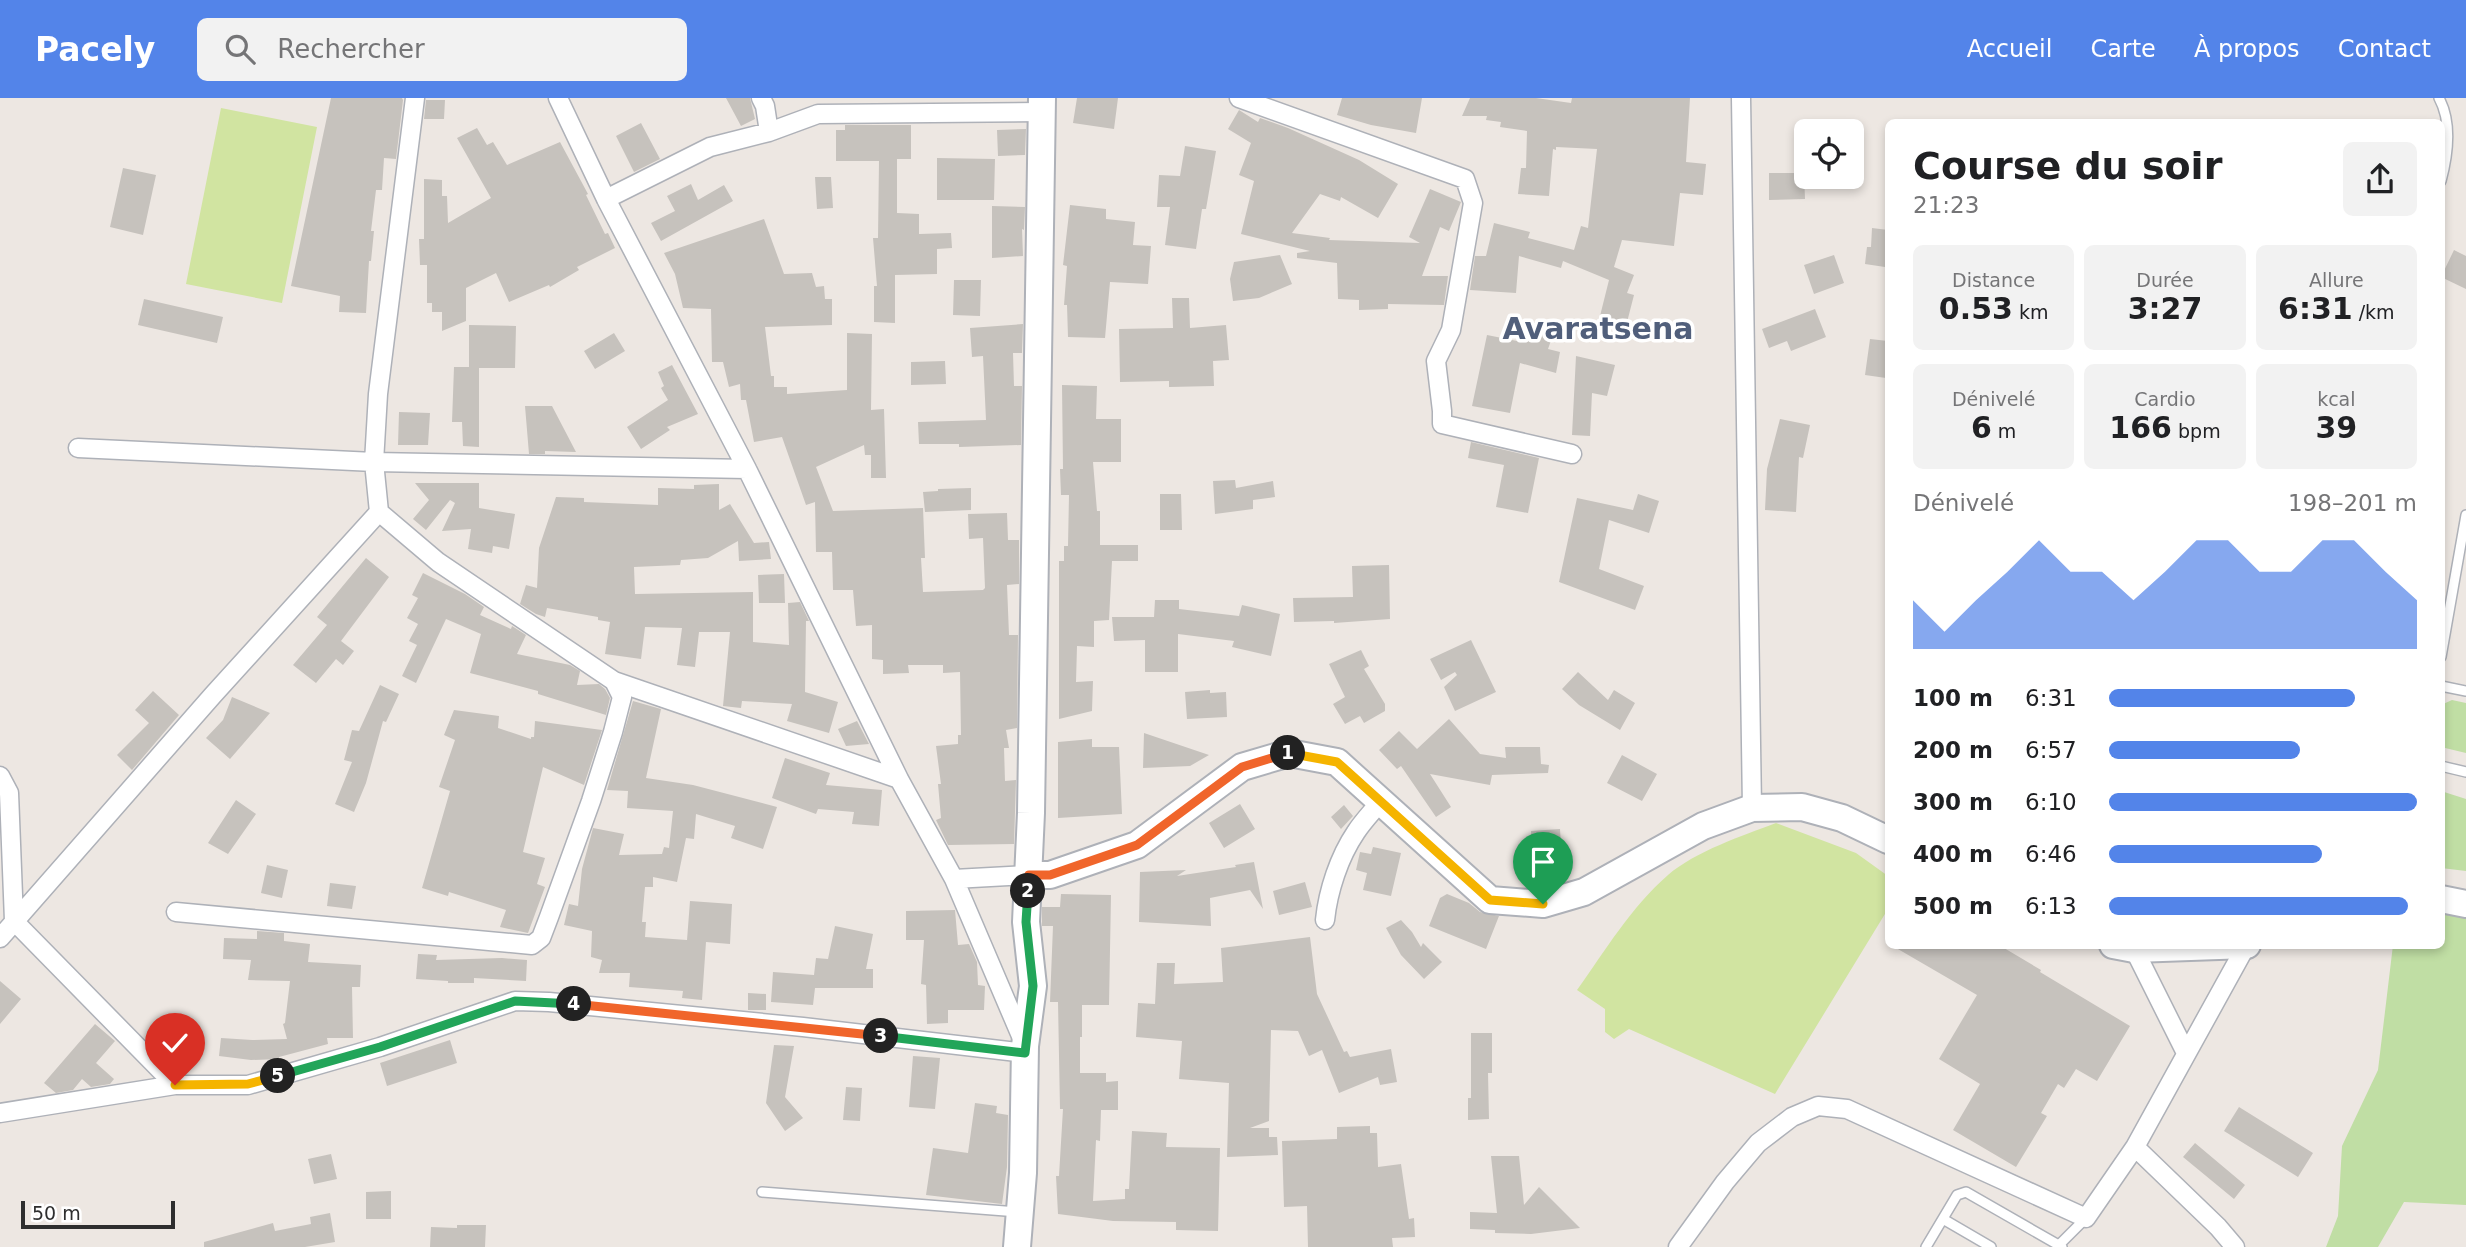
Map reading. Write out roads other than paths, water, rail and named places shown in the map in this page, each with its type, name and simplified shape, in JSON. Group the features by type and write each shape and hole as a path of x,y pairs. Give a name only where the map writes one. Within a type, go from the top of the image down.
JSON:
{"street":[{"path":"415,98 378,394 374,462 379,512 438,562 614,681 900,779"},
{"path":"558,98 606,199 747,469 900,779 954,879 1025,1050"},
{"path":"761,98 769,132"},
{"path":"1239,98 1465,179 1473,203 1451,330 1436,361 1443,411 1442,424 1572,454"},
{"path":"1741,98 1752,808"},
{"path":"606,199 710,147 769,132 818,114 1042,105 1026,922 1033,986 1025,1050 1017,1247"},
{"path":"78,448 374,462 747,469"},
{"path":"0,938 379,512"},
{"path":"176,912 532,945 541,938 591,802 613,732 622,696 614,681"},
{"path":"954,879 1050,875 1137,845 1242,767 1289,753 1337,762 1490,900 1543,904 1584,892 1703,826 1752,808 1802,807 1842,818 1885,839"},
{"path":"0,776 9,793 14,921 175,1085"},
{"path":"1325,920 1327,901 1341,862 1356,832 1381,801"},
{"path":"2445,901 2466,904"},
{"path":"2124,949 2186,1053"},
{"path":"1678,1247 1758,1143 1793,1117 1818,1106 1847,1108 2086,1218 2135,1147 2244,949"},
{"path":"0,1113 175,1085 248,1084 380,1047 515,1001 549,1002 1025,1050"},
{"path":"2135,1147 2218,1227 2235,1247"}],"lane":[{"path":"2439,98 2445,109 2448,159 2445,168"},
{"path":"2445,634 2466,515"},
{"path":"2445,687 2466,691"},
{"path":"2445,767 2466,772"},
{"path":"762,1192 1020,1212"},
{"path":"1926,1247 1956,1195 1966,1192 2059,1246 2086,1218"},
{"path":"1943,1219 1991,1247"}],"district":[{"name":"Avaratsena","path":"1598,328"}]}
